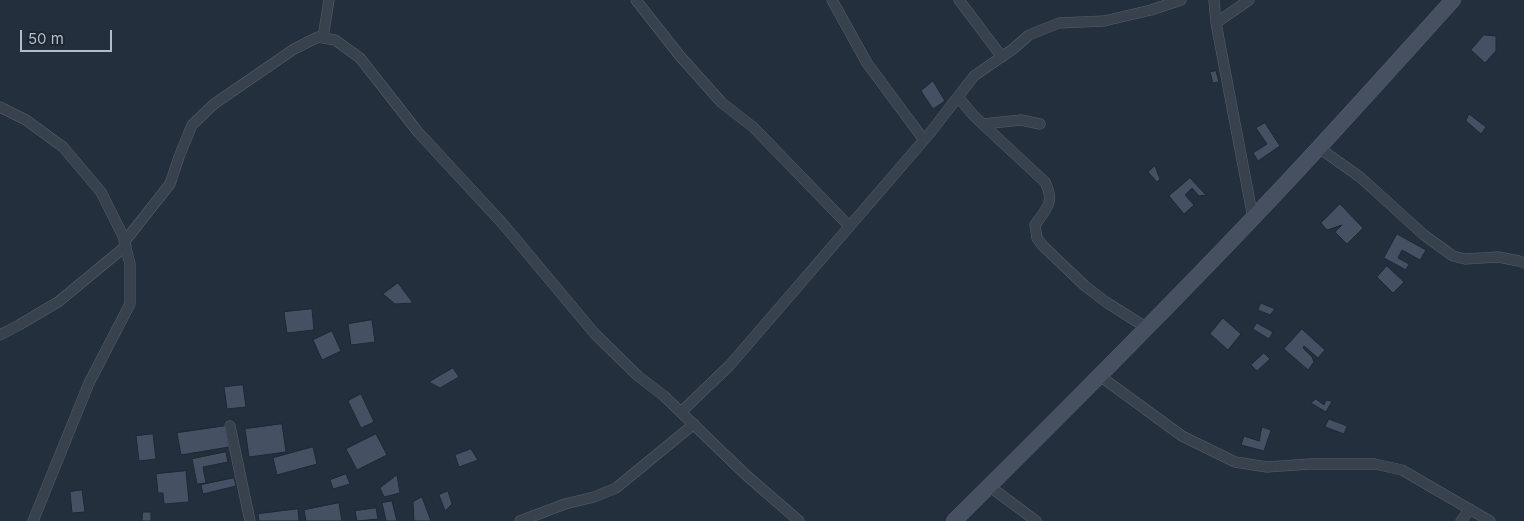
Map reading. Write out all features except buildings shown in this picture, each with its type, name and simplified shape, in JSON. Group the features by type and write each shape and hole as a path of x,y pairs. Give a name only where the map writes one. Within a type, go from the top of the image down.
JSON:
{"main road":[{"path":"954,521 1100,376 1253,218 1319,148 1452,0"}],"street":[{"path":"323,38 329,0"},
{"path":"636,0 680,56 722,103 753,127 849,226"},
{"path":"832,0 867,63 924,140"},
{"path":"959,0 1002,57"},
{"path":"681,412 730,365 924,140 974,76 1002,57 1029,35 1059,23 1104,21 1151,10 1181,0"},
{"path":"1214,0 1216,23 1253,218"},
{"path":"1216,23 1249,0"},
{"path":"0,335 58,302 125,244 170,184 192,125 214,104 294,48 318,37 335,40 360,58 418,132 503,224 595,334 638,376 664,396 694,424 746,476 799,521"},
{"path":"958,97 1013,154 1045,182 1050,195 1048,206 1035,225 1037,238 1042,245 1085,286 1147,328"},
{"path":"0,107 26,120 62,147 101,192 123,236 130,264 130,304 89,383 33,521"},
{"path":"983,124 1021,120 1040,124"},
{"path":"1319,148 1360,177 1424,236 1453,256 1465,259 1498,257 1524,263"},
{"path":"1100,376 1182,436 1236,462 1268,467 1310,464 1375,464 1402,470 1490,521"},
{"path":"520,521 616,488 694,424"},
{"path":"230,426 250,521"},
{"path":"989,486 1036,521"},
{"path":"1461,521 1470,509"}]}
